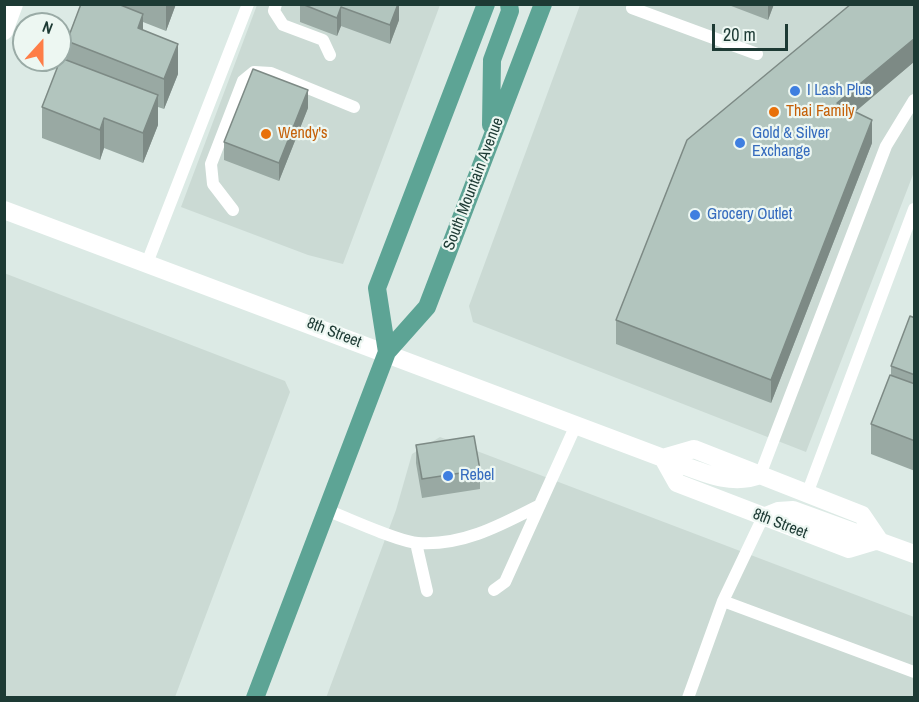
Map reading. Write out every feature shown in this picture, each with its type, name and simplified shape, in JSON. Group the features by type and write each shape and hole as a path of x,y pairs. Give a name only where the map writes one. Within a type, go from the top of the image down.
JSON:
{"main road":[{"name":"South Mountain Avenue","path":"387,352 377,288 486,4"},
{"path":"490,139 492,60 510,11 509,4"},
{"name":"South Mountain Avenue","path":"255,698 387,352 428,307 543,4"}],"street":[{"path":"4,31 14,4"},
{"name":"8th Street","path":"4,210 387,352 663,458 677,483 763,517 849,549 879,540"},
{"path":"663,458 693,449 862,515 879,540 915,554"}],"lane":[{"path":"147,263 248,4"},
{"path":"276,4 274,11 283,25 323,40 330,56"},
{"path":"632,8 757,54"},
{"path":"233,210 213,184 210,164 243,81 254,72 271,73 354,107"},
{"path":"759,475 886,146 915,100"},
{"path":"807,494 915,209"},
{"path":"494,590 505,582 576,424"},
{"path":"326,510 416,543 442,542 484,534 540,505"},
{"path":"688,698 723,601 763,517"},
{"path":"416,543 428,591"},
{"path":"723,601 915,672"}],"shaded area":[{"path":"257,5 440,5 343,264 308,255 181,207"},
{"path":"580,5 914,5 914,172 806,452 473,322 469,306"},
{"path":"4,273 285,381 290,392 175,697 5,697"},
{"path":"440,437 914,617 914,697 326,698 396,510 412,454"}],"building":[{"path":"81,4 118,4 143,14 138,28 178,44 164,79 72,43 72,28"},
{"path":"302,4 398,4 390,25 341,7 337,18"},
{"path":"851,4 915,4 915,38 837,103 872,120 771,380 616,320 687,140"},
{"path":"72,62 158,95 143,133 104,118 100,130 42,107 56,72 72,72"},
{"name":"Wendy's","path":"253,69 308,90 279,163 224,142"},
{"path":"910,316 915,318 915,375 891,366"},
{"path":"890,375 915,384 915,441 871,424"},
{"path":"474,436 480,470 422,479 416,445"}],"place":[{"name":"I Lash Plus","path":"795,91"},
{"name":"Thai Family","path":"774,112"},
{"name":"Wendy's","path":"266,134"},
{"name":"Gold & Silver Exchange","path":"740,143"},
{"name":"Grocery Outlet","path":"695,215"},
{"name":"Rebel","path":"448,476"}]}
